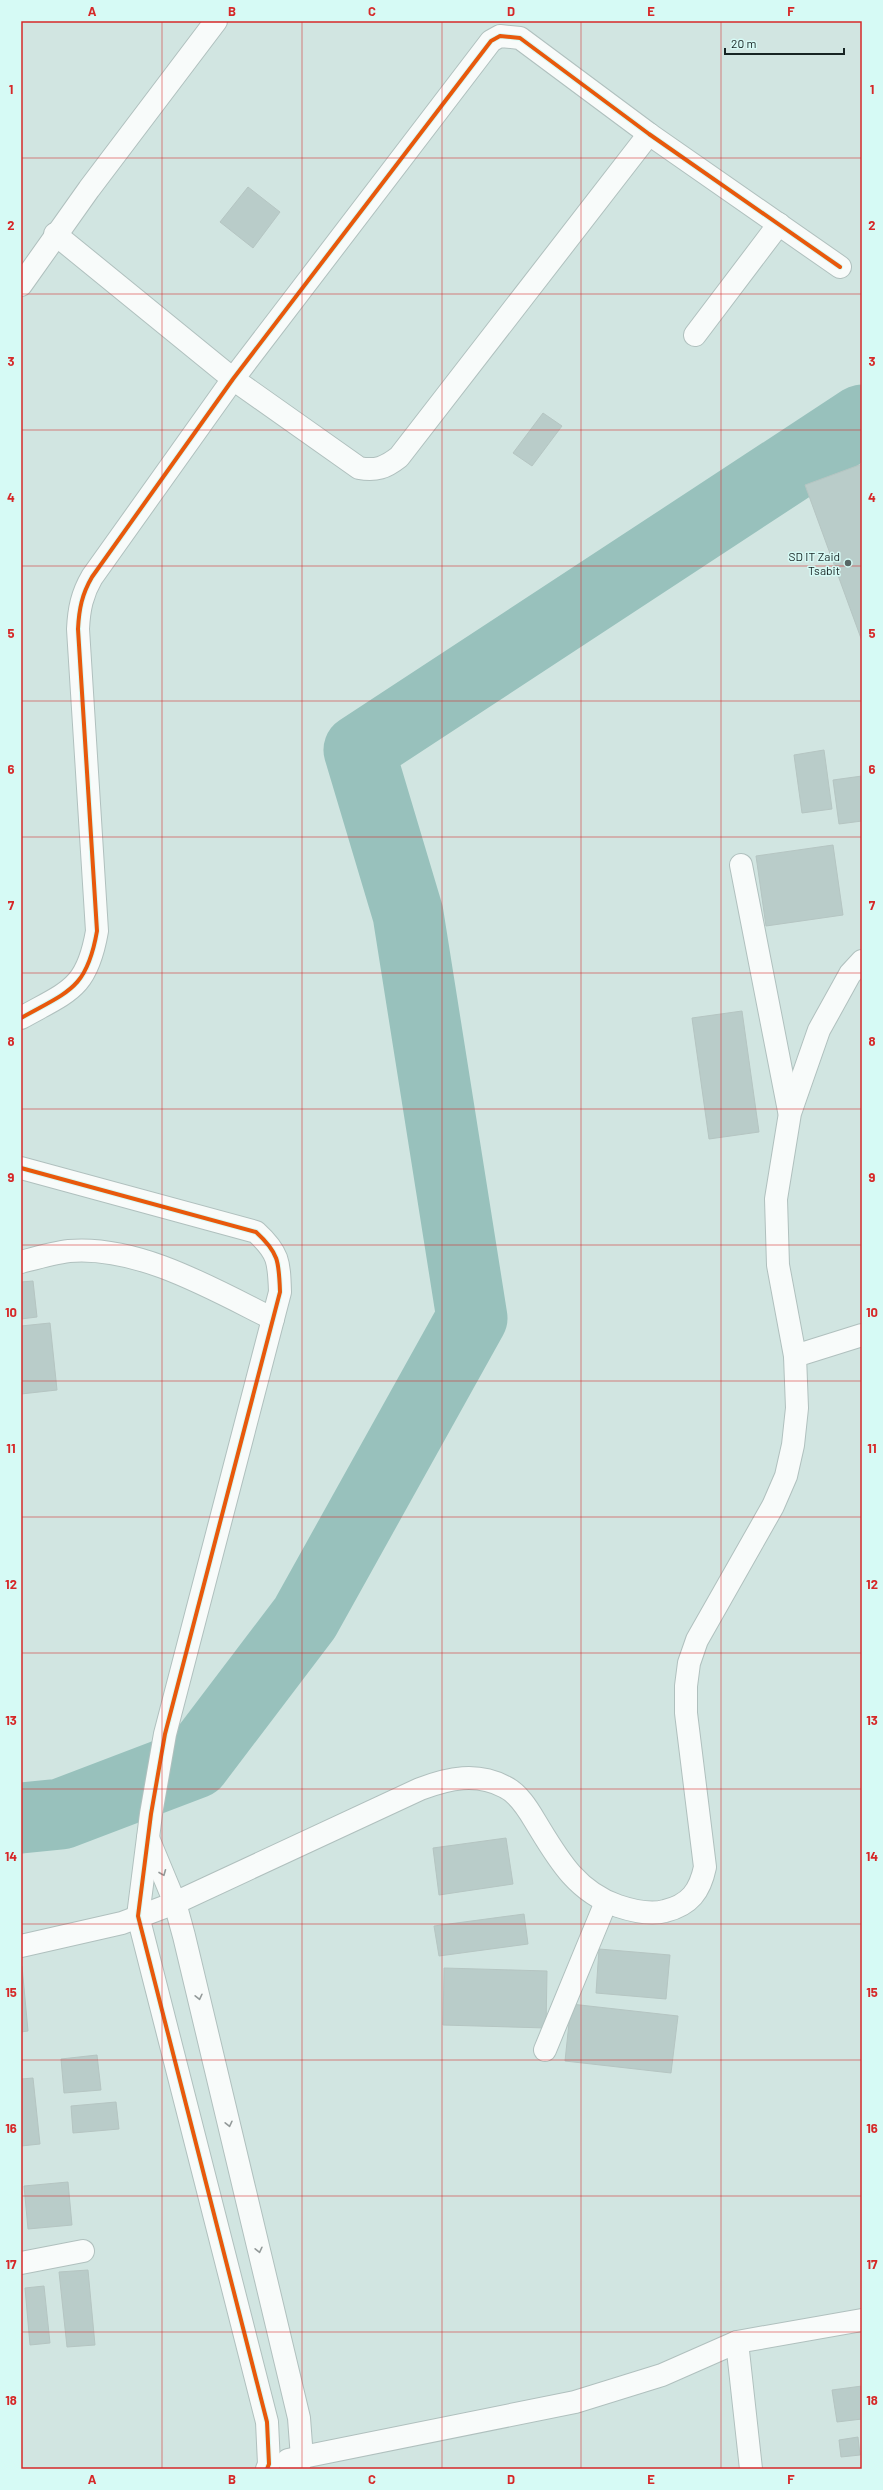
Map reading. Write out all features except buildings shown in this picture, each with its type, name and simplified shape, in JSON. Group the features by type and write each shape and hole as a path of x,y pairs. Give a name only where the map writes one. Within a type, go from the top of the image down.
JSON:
{"street":[{"path":"21,285 55,234 216,21"},
{"path":"21,1018 68,991 84,974 92,956 97,931 78,629 78,610 84,592 92,577 233,378 491,41 500,36 520,38 649,134 840,267"},
{"path":"55,234 233,378 359,468 372,470 387,467 399,457 649,134"},
{"path":"695,336 779,224"},
{"path":"741,866 790,1113"},
{"path":"21,1946 122,1923 174,1903 420,1788 446,1780 468,1777 487,1779 507,1788 526,1806 563,1867 588,1892 606,1902 640,1911 661,1912 678,1907 693,1897 702,1883 705,1867 686,1713 686,1686 689,1663 697,1640 773,1506 786,1476 797,1408 795,1356 778,1266 776,1199 790,1113 819,1030 850,974 862,960"},
{"path":"21,1168 256,1232 272,1246 280,1267 280,1292 165,1734 151,1814 138,1916 267,2422 268,2466 300,2463 575,2402 662,2375 737,2342 862,2320"},
{"path":"21,1262 69,1251 126,1254 209,1287 273,1318"},
{"path":"795,1356 862,1335"},
{"path":"148,1837 174,1903 184,1936 299,2418 300,2463"},
{"path":"545,2050 606,1902"},
{"path":"21,2263 83,2251"},
{"path":"737,2342 750,2469"}],"waterway":[{"path":"21,1818 61,1814 195,1763 305,1618 472,1318 408,914 359,750 862,420"}],"cycle path":[{"path":"21,1018 64,994 81,977 88,965 97,931 78,629 79,615 86,589 92,577 233,379 491,41 500,36 520,38 649,134 840,267"},
{"path":"21,1168 256,1232 269,1246 278,1265 280,1292 165,1734 151,1814 138,1916 267,2422 269,2464 267,2469"}],"place":[{"name":"SD IT Zaid Tsabit","path":"848,563"}]}
